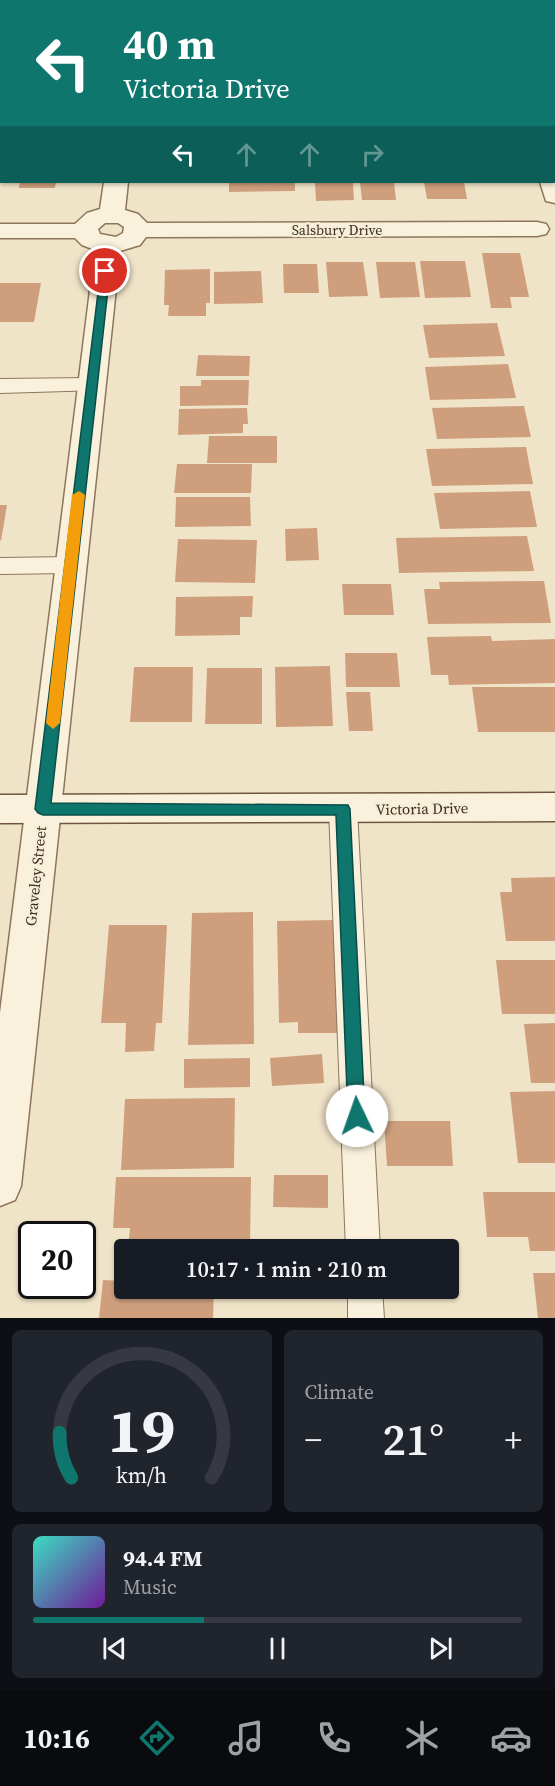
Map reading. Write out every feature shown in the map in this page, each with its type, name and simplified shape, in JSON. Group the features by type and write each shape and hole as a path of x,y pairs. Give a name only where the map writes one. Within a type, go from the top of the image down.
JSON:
{"street":[{"name":"Graveley Street","path":"0,1186 92,385 101,230 116,183"},
{"name":"Salsbury Drive","path":"101,230 134,221 137,230 549,229"},
{"path":"0,231 101,230"},
{"name":"Victoria Drive","path":"0,809 555,807"}],"lane":[{"path":"0,386 92,385"},
{"path":"0,566 70,565"},
{"path":"343,809 363,1239"},
{"path":"365,1299 366,1318"}],"building":[{"path":"20,183 56,183 55,188 19,188"},
{"path":"229,183 295,183 295,191 229,192"},
{"path":"315,183 353,183 354,200 316,201"},
{"path":"360,183 394,183 396,200 362,200"},
{"path":"424,183 464,183 467,199 427,199"},
{"path":"482,253 520,253 529,297 510,297 512,308 491,308"},
{"path":"420,261 465,261 471,297 425,298"},
{"path":"326,262 363,262 368,296 329,297"},
{"path":"376,262 415,262 420,297 380,298"},
{"path":"283,264 317,264 319,293 284,293"},
{"path":"210,269 210,303 206,303 206,316 168,316 169,305 164,305 165,270"},
{"path":"261,271 263,303 214,304 214,272"},
{"path":"0,283 41,283 34,322 0,322"},
{"path":"497,323 505,356 429,358 423,325"},
{"path":"198,355 250,356 249,376 196,376"},
{"path":"508,364 516,398 430,400 425,367"},
{"path":"201,380 249,380 248,405 180,406 180,386 201,386"},
{"path":"524,406 531,437 437,439 432,408"},
{"path":"247,408 248,424 243,424 243,433 178,435 179,409"},
{"path":"209,436 277,436 277,463 207,463"},
{"path":"526,447 533,484 432,486 426,449"},
{"path":"177,464 252,464 251,493 174,493"},
{"path":"530,491 537,527 440,529 434,493"},
{"path":"176,497 250,497 251,526 175,527"},
{"path":"0,505 7,505 1,541 0,540"},
{"path":"317,528 319,560 286,561 285,529"},
{"path":"527,536 534,571 399,573 396,538"},
{"path":"178,539 257,540 255,583 175,582"},
{"path":"544,581 551,623 428,624 424,589 440,589 439,582"},
{"path":"342,584 391,584 394,615 344,615"},
{"path":"253,596 252,617 240,617 240,635 175,636 176,597"},
{"path":"491,636 492,641 555,639 555,683 449,685 448,675 431,675 427,637"},
{"path":"345,653 397,653 400,687 346,687"},
{"path":"330,666 333,726 276,727 275,667"},
{"path":"134,667 193,667 192,722 130,722"},
{"path":"207,668 262,668 262,724 205,724"},
{"path":"472,687 555,687 555,732 478,732"},
{"path":"346,692 370,692 373,731 349,731"},
{"path":"555,877 555,941 506,941 500,892 512,892 511,878"},
{"path":"253,912 254,1044 188,1045 192,913"},
{"path":"335,920 339,1033 298,1033 298,1022 279,1023 277,921"},
{"path":"109,925 167,925 162,1023 156,1023 154,1051 125,1052 126,1023 101,1023"},
{"path":"496,960 555,960 555,1014 502,1014"},
{"path":"555,1023 555,1083 531,1083 524,1024"},
{"path":"322,1054 324,1083 272,1086 270,1058"},
{"path":"250,1058 250,1087 184,1088 184,1059"},
{"path":"555,1091 555,1163 518,1163 510,1092"},
{"path":"235,1098 234,1168 121,1170 125,1099"},
{"path":"384,1121 450,1121 453,1166 387,1166"},
{"path":"274,1175 328,1175 328,1208 273,1207"},
{"path":"116,1177 251,1177 250,1239 129,1239 130,1228 113,1228"},
{"path":"483,1192 555,1192 555,1251 530,1251 528,1237 487,1237"},
{"path":"533,1273 555,1273 555,1318 538,1318"},
{"path":"103,1280 114,1281 114,1299 214,1299 213,1318 99,1318"}],"slow traffic":[{"path":"53,723 79,495"}],"route":[{"path":"105,271 43,809 343,809 357,1116"}]}
